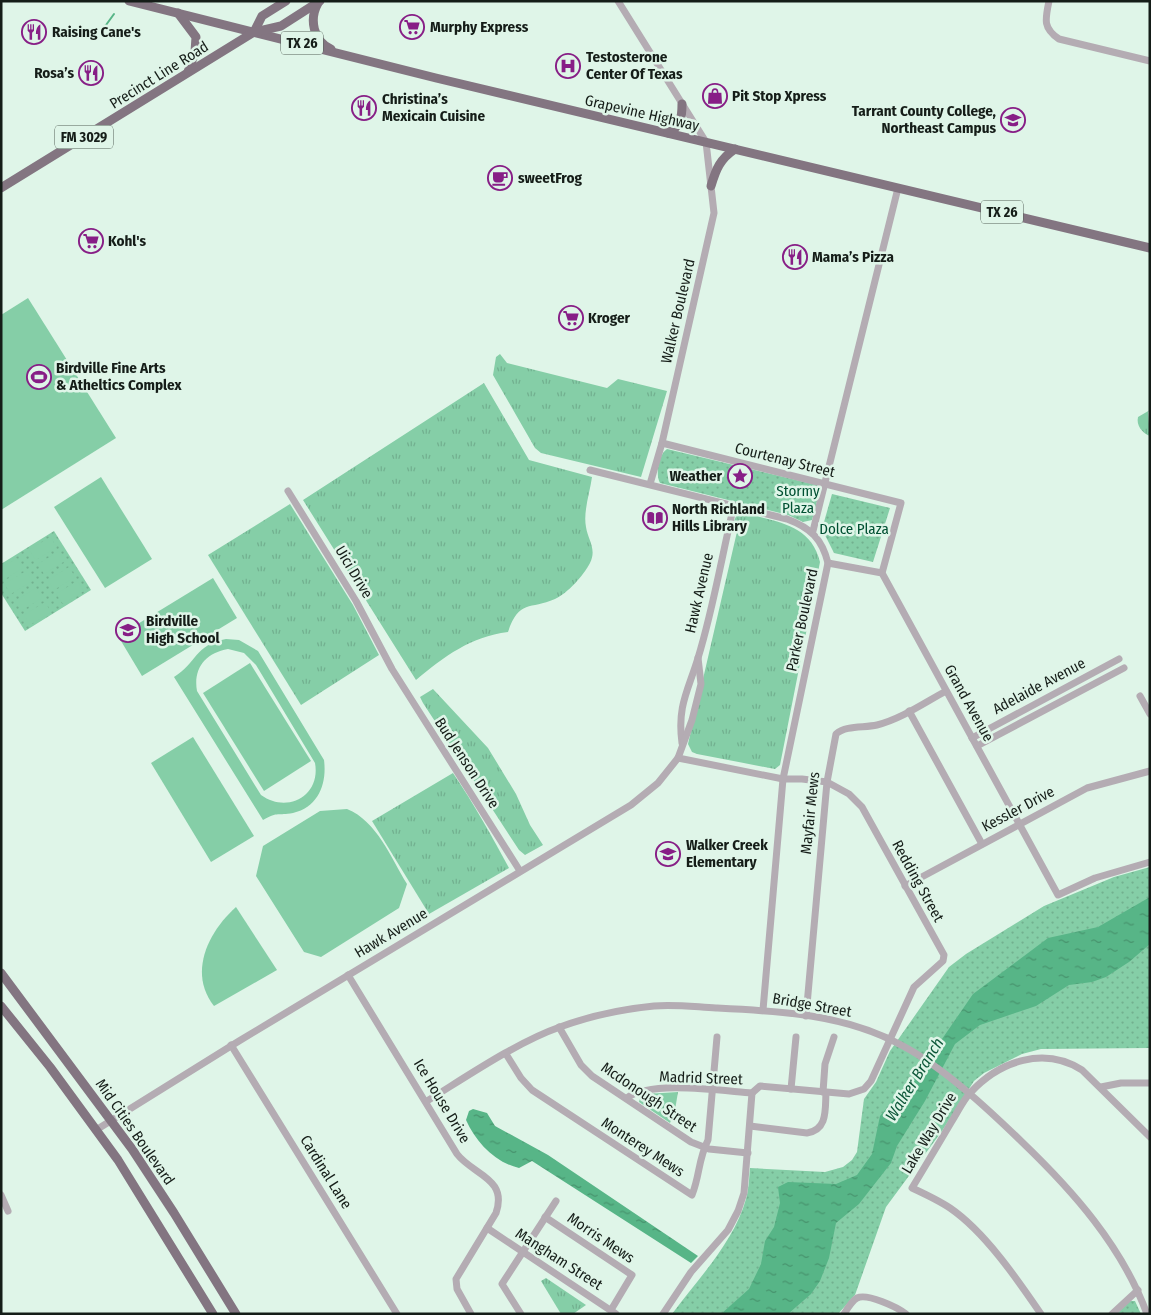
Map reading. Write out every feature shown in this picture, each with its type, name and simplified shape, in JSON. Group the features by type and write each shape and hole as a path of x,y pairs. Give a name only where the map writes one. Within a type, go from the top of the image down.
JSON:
{"main road":[{"name":"Grapevine Highway","path":"128,1 1150,248"},
{"name":"Precinct Line Road","path":"254,32 262,16 286,1"},
{"path":"319,2 312,21 317,37 327,47 340,53"},
{"name":"Precinct Line Road","path":"1,188 254,32 281,26 319,2"},
{"path":"178,13 196,37 196,52 188,72"},
{"path":"668,133 677,127 682,119 682,104"},
{"path":"711,186 719,164 724,157 735,149"},
{"name":"Mid Cities Boulevard","path":"1,973 111,1120 174,1213 236,1314"},
{"name":"Mid Cities Boulevard","path":"1,1006 96,1130 147,1204 213,1314"}],"street":[{"path":"618,1 706,142"},
{"path":"1049,1 1046,21 1049,32 1060,39 1150,61"},
{"name":"Walker Boulevard","path":"650,484 662,443 714,218 706,142"},
{"path":"590,470 788,519 813,532 898,188"},
{"name":"Courtenay Street","path":"662,443 901,503 882,573"},
{"name":"Uici Drive","path":"288,491 356,601 392,669"},
{"name":"Hawk Avenue","path":"682,744 682,700 698,658 734,505"},
{"name":"Parker Boulevard","path":"764,1010 782,779 828,563 824,548 813,532"},
{"path":"828,563 882,573"},
{"name":"Grand Avenue","path":"882,573 1058,895 1094,878 1150,862"},
{"name":"Hawk Avenue","path":"96,1130 231,1045 631,805 658,783 678,758 692,720 701,684 698,658"},
{"name":"Adelaide Avenue","path":"972,738 1119,659"},
{"name":"Adelaide Avenue","path":"977,746 1124,668"},
{"name":"Bud Jenson Drive","path":"392,669 520,871"},
{"name":"Mayfair Mews","path":"806,1016 826,782 836,734 839,731 879,725 946,691"},
{"path":"1140,696 1150,714"},
{"path":"909,711 982,844"},
{"name":"Redding Street","path":"678,758 782,779 826,782 849,794 862,807 944,955 943,962 939,967 923,977 914,987 890,1039"},
{"name":"Kessler Drive","path":"905,886 1087,788 1150,771"},
{"name":"Ice House Drive","path":"348,975 461,1159 493,1184 499,1203 496,1213 456,1279 457,1289 471,1314"},
{"name":"Bridge Street","path":"427,1101 506,1054 559,1027 610,1013 655,1006 764,1010 844,1022 890,1039 909,1049 969,1093 1042,1161 1094,1220 1117,1251 1138,1290 1147,1314"},
{"name":"Mcdonough Street","path":"559,1027 582,1065 592,1076 691,1142 703,1148 748,1152"},
{"path":"791,1089 796,1036"},
{"name":"Monterey Mews","path":"506,1054 521,1078 532,1090 692,1195 703,1148 708,1140 714,1090 717,1037"},
{"path":"750,1126 807,1132 816,1130 823,1123 825,1064 834,1037"},
{"name":"Madrid Street","path":"627,1098 642,1090 714,1090 752,1094 760,1086 848,1094 868,1085 890,1039"},
{"name":"Cardinal Lane","path":"231,1045 397,1314"},
{"name":"Lake Way Drive","path":"1041,1314 1014,1276 974,1229 950,1208 912,1188 969,1093 985,1078 1025,1059 1044,1057 1071,1063 1101,1087 1150,1137"},
{"path":"1101,1087 1121,1083 1150,1083"},
{"path":"663,1314 686,1279 720,1240 733,1220 744,1192 752,1094"},
{"path":"1,1195 8,1211"},
{"name":"Morris Mews","path":"521,1314 502,1284 556,1201"},
{"name":"Morris Mews","path":"545,1217 632,1275 614,1312"},
{"name":"Mangham Street","path":"486,1228 614,1312"},
{"path":"1112,1314 1138,1290"},
{"path":"844,1314 856,1299 863,1297 896,1307 906,1314"}],"green space":[{"name":"Birdville Fine Arts & Atheltics Complex","path":"28,298 116,438 1,510 1,315"},
{"path":"500,354 507,363 607,388 618,379 667,391 641,477 541,453 535,448 493,375 496,357"},
{"path":"484,383 529,460 592,477 585,521 593,553 592,558 579,579 560,596 526,607 516,614 508,632 470,643 437,663 416,680 303,500"},
{"path":"1150,410 1148,412 1150,436 1140,428 1138,417"},
{"name":"Stormy Plaza","path":"667,449 817,485 820,490 812,520 803,522 788,515 660,483 658,475 659,464 662,455"},
{"path":"101,477 152,559 105,588 54,507"},
{"name":"Dolce Plaza","path":"832,494 890,508 873,562 834,553 822,529"},
{"path":"290,504 353,605 379,655 301,705 208,555"},
{"path":"744,513 780,522 800,532 815,549 820,562 780,765 775,769 697,754 692,752 688,744 739,523 734,521 737,514"},
{"path":"54,531 91,590 25,631 1,593 1,564"},
{"path":"50,537 57,547 36,560 29,550"},
{"path":"59,551 65,561 44,574 38,564"},
{"path":"17,558 23,568 2,581 1,568"},
{"path":"69,567 75,577 54,590 48,580"},
{"path":"26,571 32,581 11,594 4,584"},
{"path":"213,578 237,618 142,676 118,636"},
{"path":"77,581 84,591 63,604 56,594"},
{"path":"36,588 42,598 21,611 15,601"},
{"path":"45,602 51,612 30,625 24,615"},
{"path":"226,639 239,640 258,651 324,760 324,777 319,793 315,800 302,810 275,815 263,820 174,677 182,672 202,650","holes":["228,649 244,653 256,665 315,763 313,785 307,793 291,802 281,803 261,795 197,691 196,683 199,669 207,658"]},
{"path":"250,663 311,761 264,791 203,693"},
{"path":"433,689 488,748 516,794 530,825 543,845 525,855 519,850 423,703 420,697"},
{"path":"193,737 254,836 211,862 151,763"},
{"path":"453,773 509,868 429,914 372,821"},
{"path":"347,809 367,822 375,831 407,884 399,908 321,957 304,952 256,876 263,846 320,811"},
{"path":"1150,867 1150,1048 1041,1049 1022,1054 984,1073 974,1081 942,1131 886,1207 855,1295 838,1314 672,1314 714,1260 733,1230 746,1199 750,1168 825,1172 843,1167 852,1160 857,1152 864,1099 876,1082 890,1051 949,967 966,954 1044,906 1114,877"},
{"path":"236,907 277,970 214,1006 206,993 202,967 210,941 217,928"},
{"path":"678,1092 675,1110 670,1123 639,1102 640,1098 646,1094"},
{"path":"546,1278 586,1305 573,1314 561,1314 541,1281"},
{"path":"1130,1301 1135,1301 1141,1314 1116,1314"}],"water":[{"name":"Walker Branch","path":"1150,897 1150,944 1129,962 1106,977 1092,982 1069,985 1036,1006 980,1025 955,1044 925,1101 897,1146 891,1163 859,1204 836,1223 829,1258 820,1281 811,1294 788,1314 721,1314 749,1289 761,1264 765,1241 774,1227 780,1203 778,1187 788,1182 836,1184 857,1175 872,1154 880,1116 931,1055 973,994 1048,938 1098,927"},
{"path":"473,1109 487,1113 495,1126 548,1155 698,1256 691,1263 532,1161 519,1168 494,1156 475,1136 466,1120 469,1111"}],"waterway":[{"path":"97,31 106,25 114,14"}],"place":[{"name":"Murphy Express","path":"412,27"},
{"name":"Raising Cane's","path":"34,32"},
{"name":"Testosterone Center Of Texas","path":"568,66"},
{"name":"Rosa’s","path":"91,73"},
{"name":"Pit Stop Xpress","path":"715,96"},
{"name":"Christina’s Mexicain Cuisine","path":"364,108"},
{"name":"Tarrant County College, Northeast Campus","path":"1013,120"},
{"name":"sweetFrog","path":"500,178"},
{"name":"Kohl's","path":"91,241"},
{"name":"Mama’s Pizza","path":"795,257"},
{"name":"Kroger","path":"571,318"},
{"name":"Birdville Fine Arts & Atheltics Complex","path":"39,377"},
{"name":"Weather","path":"740,476"},
{"name":"North Richland Hills Library","path":"655,518"},
{"name":"Birdville High School","path":"128,630"},
{"name":"Walker Creek Elementary","path":"668,854"}]}
